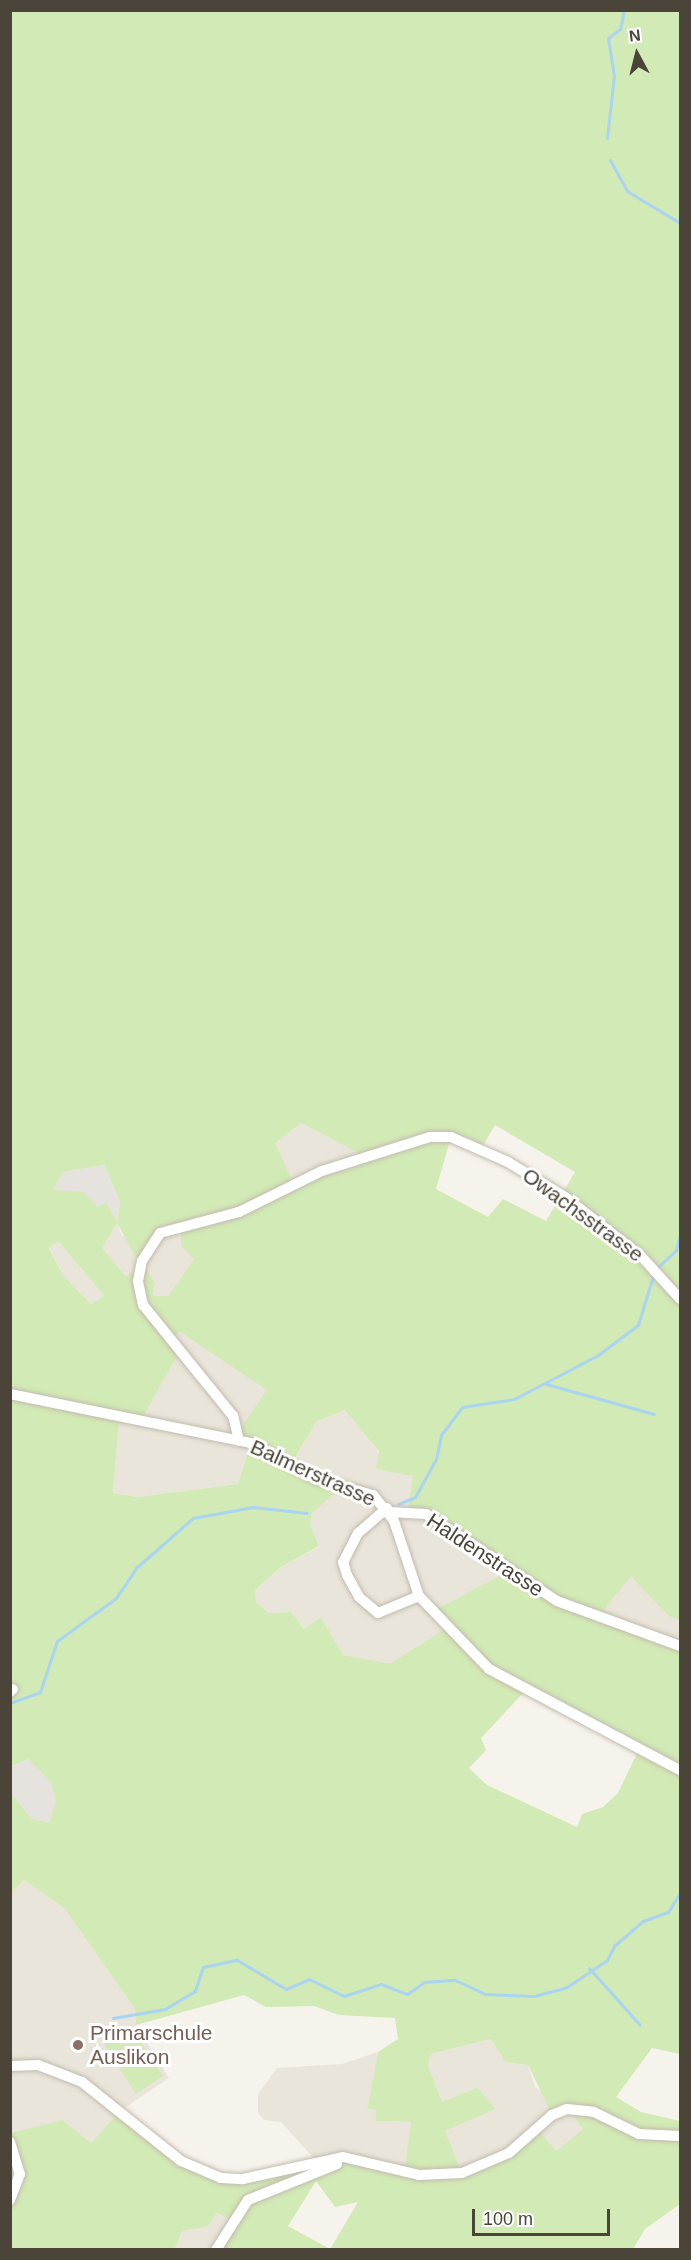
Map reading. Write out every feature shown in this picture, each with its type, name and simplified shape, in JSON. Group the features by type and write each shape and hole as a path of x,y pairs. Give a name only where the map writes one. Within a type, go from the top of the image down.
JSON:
{"street":[{"name":"Owachsstrasse","path":"239,1441 233,1416 178,1354 140,1299 140,1266 155,1238 171,1229 239,1212 322,1171 440,1136 508,1162 566,1197 641,1256 681,1299"},
{"name":"Balmerstrasse","path":"10,1394 239,1441 316,1479 373,1495 388,1510 419,1596 504,1681 681,1770"},
{"path":"388,1510 358,1533 343,1562 347,1575 359,1597 378,1613 419,1596"},
{"name":"Haldenstrasse","path":"388,1510 426,1514 557,1601 681,1646"},
{"path":"10,2066 38,2065 82,2082 182,2161 221,2178 243,2179 343,2157 419,2175 462,2173 510,2153 552,2115 567,2109 594,2112 639,2134 681,2136"},
{"path":"10,2142 21,2174 10,2200"},
{"path":"216,2250 248,2200 343,2157"}],"shaded area":[{"path":"301,1123 369,1158 294,1184 274,1143"},
{"path":"104,1165 120,1202 117,1223 98,1207 53,1190 63,1172"},
{"path":"117,1223 122,1236 181,1226 194,1259 168,1296 152,1295 126,1278 102,1248"},
{"path":"58,1241 104,1296 91,1304 63,1275 49,1247"},
{"path":"180,1332 268,1390 240,1429 250,1443 238,1484 137,1497 113,1493 119,1418 140,1422 170,1343"},
{"path":"346,1410 379,1453 413,1476 426,1514 508,1572 433,1611 448,1627 390,1665 343,1655 321,1617 304,1629 291,1612 269,1613 255,1601 255,1590 281,1567 319,1547 310,1525 312,1512 290,1468 316,1422"},
{"path":"631,1575 667,1615 680,1621 680,1646 600,1615"},
{"path":"28,1759 51,1783 56,1801 49,1823 31,1818 11,1793 11,1767"},
{"path":"24,1880 64,1908 135,2009 136,2025 169,2078 120,2111 91,2143 11,2133 11,1893"},
{"path":"491,2039 505,2062 528,2065 535,2087 567,2109 583,2129 556,2151 509,2153 462,2173 445,2131 496,2109 442,2102 428,2065 431,2054"},
{"path":"378,2052 367,2109 376,2110 375,2121 411,2122 404,2171 318,2163 281,2122 264,2120 258,2113 258,2094 277,2068 342,2064"},
{"path":"217,2213 231,2220 216,2249 175,2250 182,2231 207,2227"}],"green space":[{"path":"10,11 680,11 680,1621 667,1615 631,1576 600,1615 680,1646 680,2054 652,2048 616,2097 641,2112 680,2121 680,2204 645,2229 633,2249 330,2249 216,2249 231,2220 217,2213 207,2227 182,2231 175,2249 11,2249 11,2200 20,2182 11,2133 62,2120 91,2143 120,2111 165,2148 221,2178 343,2157 404,2171 411,2122 375,2121 376,2110 367,2109 378,2052 398,2039 395,2018 339,2015 314,2006 266,2007 244,1995 136,2025 135,2009 64,1908 24,1880 11,1893 11,1793 31,1818 49,1823 56,1801 51,1783 28,1759 10,1767","holes":["301,1123 368,1158 294,1184 275,1143","495,1125 575,1172 546,1221 503,1199 488,1217 436,1189 451,1137 481,1149","104,1165 120,1202 117,1222 106,1203 98,1207 84,1192 53,1190 63,1172","117,1223 136,1257 145,1256 160,1233 181,1227 181,1246 194,1259 168,1296 152,1295 155,1283 145,1268 139,1266 126,1277 102,1248","58,1241 104,1296 91,1304 63,1275 49,1248","180,1332 267,1390 240,1429 239,1441 250,1444 238,1484 137,1497 113,1493 119,1419 140,1422 178,1354 170,1343","345,1410 379,1452 376,1469 413,1476 408,1511 441,1522 507,1572 433,1611 448,1627 390,1664 343,1655 321,1617 304,1629 291,1612 269,1613 256,1602 255,1590 281,1567 319,1546 310,1525 312,1513 343,1486 290,1467 316,1422","525,1691 639,1749 618,1793 603,1807 582,1814 577,1827 487,1785 469,1768 486,1750 481,1738","491,2039 505,2062 528,2065 552,2115 567,2109 583,2129 556,2151 537,2128 482,2167 462,2173 445,2131 496,2109 477,2088 442,2102 428,2065 431,2054","316,2181 335,2207 358,2202 330,2249 288,2226"]},
{"path":"131,2027 163,2076 136,2094 104,2044"}],"waterway":[{"path":"607,138 614,76 608,38 620,29 624,10"},
{"path":"610,160 627,191 680,223"},
{"path":"659,1266 676,1250 680,1235"},
{"path":"398,1504 415,1497 436,1459 441,1435 462,1407 514,1399 598,1355 638,1325 653,1276"},
{"path":"546,1384 654,1414"},
{"path":"10,1703 40,1692 57,1641 116,1598 136,1568 193,1518 253,1507 307,1513"},
{"path":"113,2018 165,2009 195,1991 203,1967 237,1960 286,1989 309,1979 344,1996 381,1984 407,1994 424,1982 455,1980 485,1994 534,1996 567,1987 607,1960 614,1946 643,1921 668,1912 680,1893"},
{"path":"589,1968 640,2025"}],"place":[{"name":"Primarschule Auslikon","path":"78,2045"}]}
